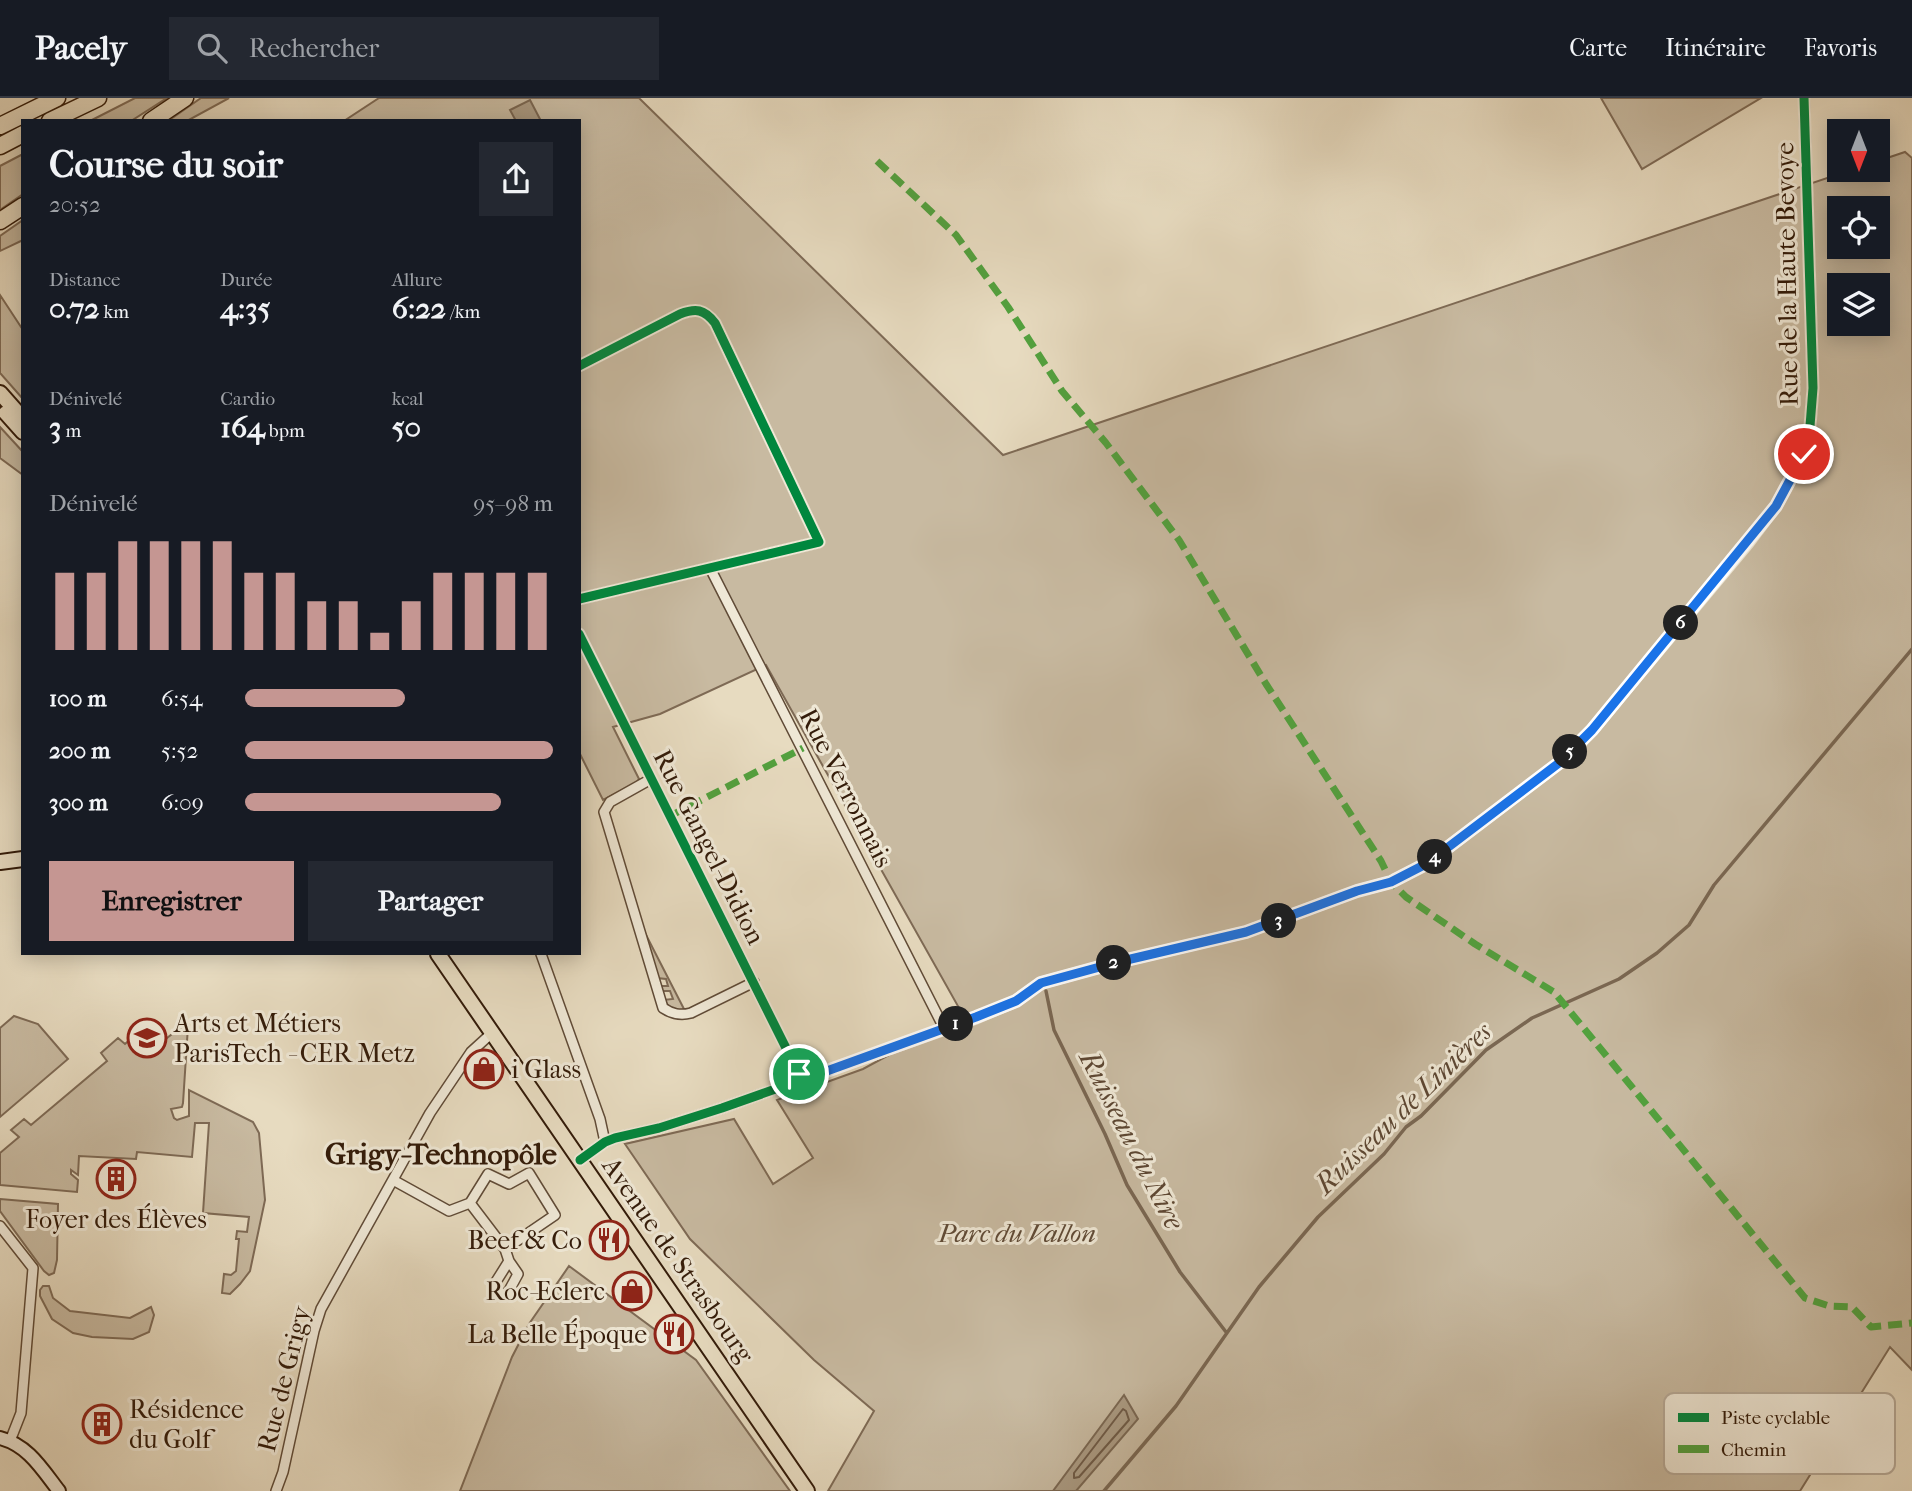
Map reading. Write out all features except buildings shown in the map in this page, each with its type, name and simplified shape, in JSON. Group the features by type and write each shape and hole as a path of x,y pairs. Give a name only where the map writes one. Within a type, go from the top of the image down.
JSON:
{"highway":[{"path":"0,126 57,98"},
{"path":"54,119 98,98"},
{"path":"153,119 184,98"},
{"path":"0,146 21,135"},
{"path":"0,221 21,207"}],"main road":[{"path":"0,393 21,417"},
{"path":"0,407 21,430"},
{"path":"0,862 21,859"},
{"name":"Avenue de Strasbourg","path":"439,955 807,1491"}],"street":[{"name":"Rue de la Haute Bevoye","path":"580,1160 605,1142 689,1119 1016,1001 1041,983 1246,932 1357,891 1391,882 1426,864 1559,763 1592,730 1776,506 1804,454 1810,426 1813,388 1804,98"},
{"path":"581,365 680,314 694,309 707,312 715,323 819,542 581,599"},
{"name":"Rue Verronnais","path":"710,568 944,1028"},
{"name":"Rue Gangel-Didion","path":"581,638 802,1080"},
{"path":"651,779 610,802 604,812 663,1008 671,1014 691,1013 754,982"},
{"path":"541,955 600,1119 605,1142"},
{"name":"Rue de Grigy","path":"276,1491 283,1472 321,1309 430,1113 471,1052 493,1032"},
{"path":"393,1180 449,1211 470,1203 488,1174 509,1184 529,1173 555,1215 505,1249"},
{"path":"470,1203 505,1249 509,1261"},
{"path":"0,1226 33,1268 21,1413 5,1439 32,1457 59,1491"}],"green space":[{"path":"135,98 167,98 134,119 94,119"},
{"path":"201,98 229,98 191,119 171,119"},
{"name":"Parc du Vallon","path":"379,98 639,98 1003,455 1827,178 1827,182 1890,182 1890,157 1905,152 1912,158 1912,1370 1890,1347 1861,1393 1664,1393 1664,1474 1811,1474 1800,1491 828,1491 874,1411 814,1360 690,1239 625,1144 734,1119 773,1184 813,1158 777,1100 863,1069 963,1015 766,665 660,714 613,727 639,779 603,800 581,756 581,119 347,119"},
{"path":"1601,98 1761,98 1642,169"},
{"path":"21,155 21,195 0,210 0,166"},
{"path":"21,221 21,241 0,251 0,236"},
{"path":"0,295 21,327 21,397 0,373"},
{"path":"0,427 21,450 21,474 0,458"},
{"path":"644,931 685,1011 672,1009 663,1000 673,999 670,991 661,991 659,986 668,986 666,979 657,978"},
{"path":"14,1016 38,1024 68,1059 0,1117 0,1028"},
{"path":"185,1024 188,1026 183,1103 182,1107 171,1109 174,1118 177,1120 189,1116 189,1090 253,1122 259,1133 265,1200 250,1271 230,1294 222,1293 224,1274 231,1275 236,1271 239,1239 236,1239 237,1231 247,1232 249,1217 203,1213 209,1123 195,1123 192,1157 137,1152 136,1159 79,1156 78,1175 71,1170 71,1174 78,1180 77,1192 0,1185 0,1153 19,1137 11,1130 24,1119 31,1125 107,1061 101,1053 118,1038 125,1044 140,1031 154,1048"},
{"path":"0,1199 58,1204 57,1260 54,1273 49,1275 44,1271 0,1211"},
{"path":"569,1266 696,1360 790,1491 460,1491 512,1357 529,1324"},
{"path":"43,1286 49,1286 53,1298 70,1311 130,1318 151,1307 154,1315 149,1332 133,1339 73,1333 52,1319 40,1296"}],"water":[{"path":"530,100 540,119 515,119 510,110"},
{"path":"1124,1395 1138,1419 1076,1491 1053,1491"}],"waterway":[{"name":"Ruisseau de Linières","path":"1104,1491 1176,1406 1259,1287 1318,1217 1486,1050 1532,1018 1619,979 1657,953 1689,925 1714,885 1912,649"},
{"name":"Ruisseau du Nire","path":"1046,991 1054,1030 1127,1185 1180,1272 1226,1332"}],"marked path":[{"path":"877,161 956,235 1008,307 1062,391 1106,443 1179,540 1266,684 1381,861 1391,882 1406,897 1475,944 1554,992 1805,1298 1829,1306 1852,1307 1871,1327 1912,1323"},
{"path":"670,816 803,748"}],"cycle path":[{"path":"580,1160 615,1138 659,1128 722,1108 976,1018 1016,1001 1041,983 1246,932 1357,891 1391,882 1426,864 1559,763 1592,730 1748,543 1776,506 1804,454 1810,426 1813,388 1804,98"},
{"path":"581,365 680,314 703,312 715,323 819,542 581,599"},
{"path":"581,638 802,1080"}],"place":[{"name":"Arts et Métiers ParisTech - CER Metz","path":"147,1038"},
{"name":"i Glass","path":"484,1069"},
{"name":"Foyer des Élèves","path":"116,1179"},
{"name":"Beef & Co","path":"609,1240"},
{"name":"Roc-Eclerc","path":"632,1291"},
{"name":"La Belle Époque","path":"674,1334"},
{"name":"Résidence du Golf","path":"102,1424"}],"district":[{"name":"Grigy-Technopôle","path":"441,1154"}],"route":[{"path":"799,1074 802,1080 976,1017 1016,1001 1041,983 1246,932 1357,891 1391,882 1426,864 1559,763 1592,730 1748,543 1776,506 1804,454"}]}
